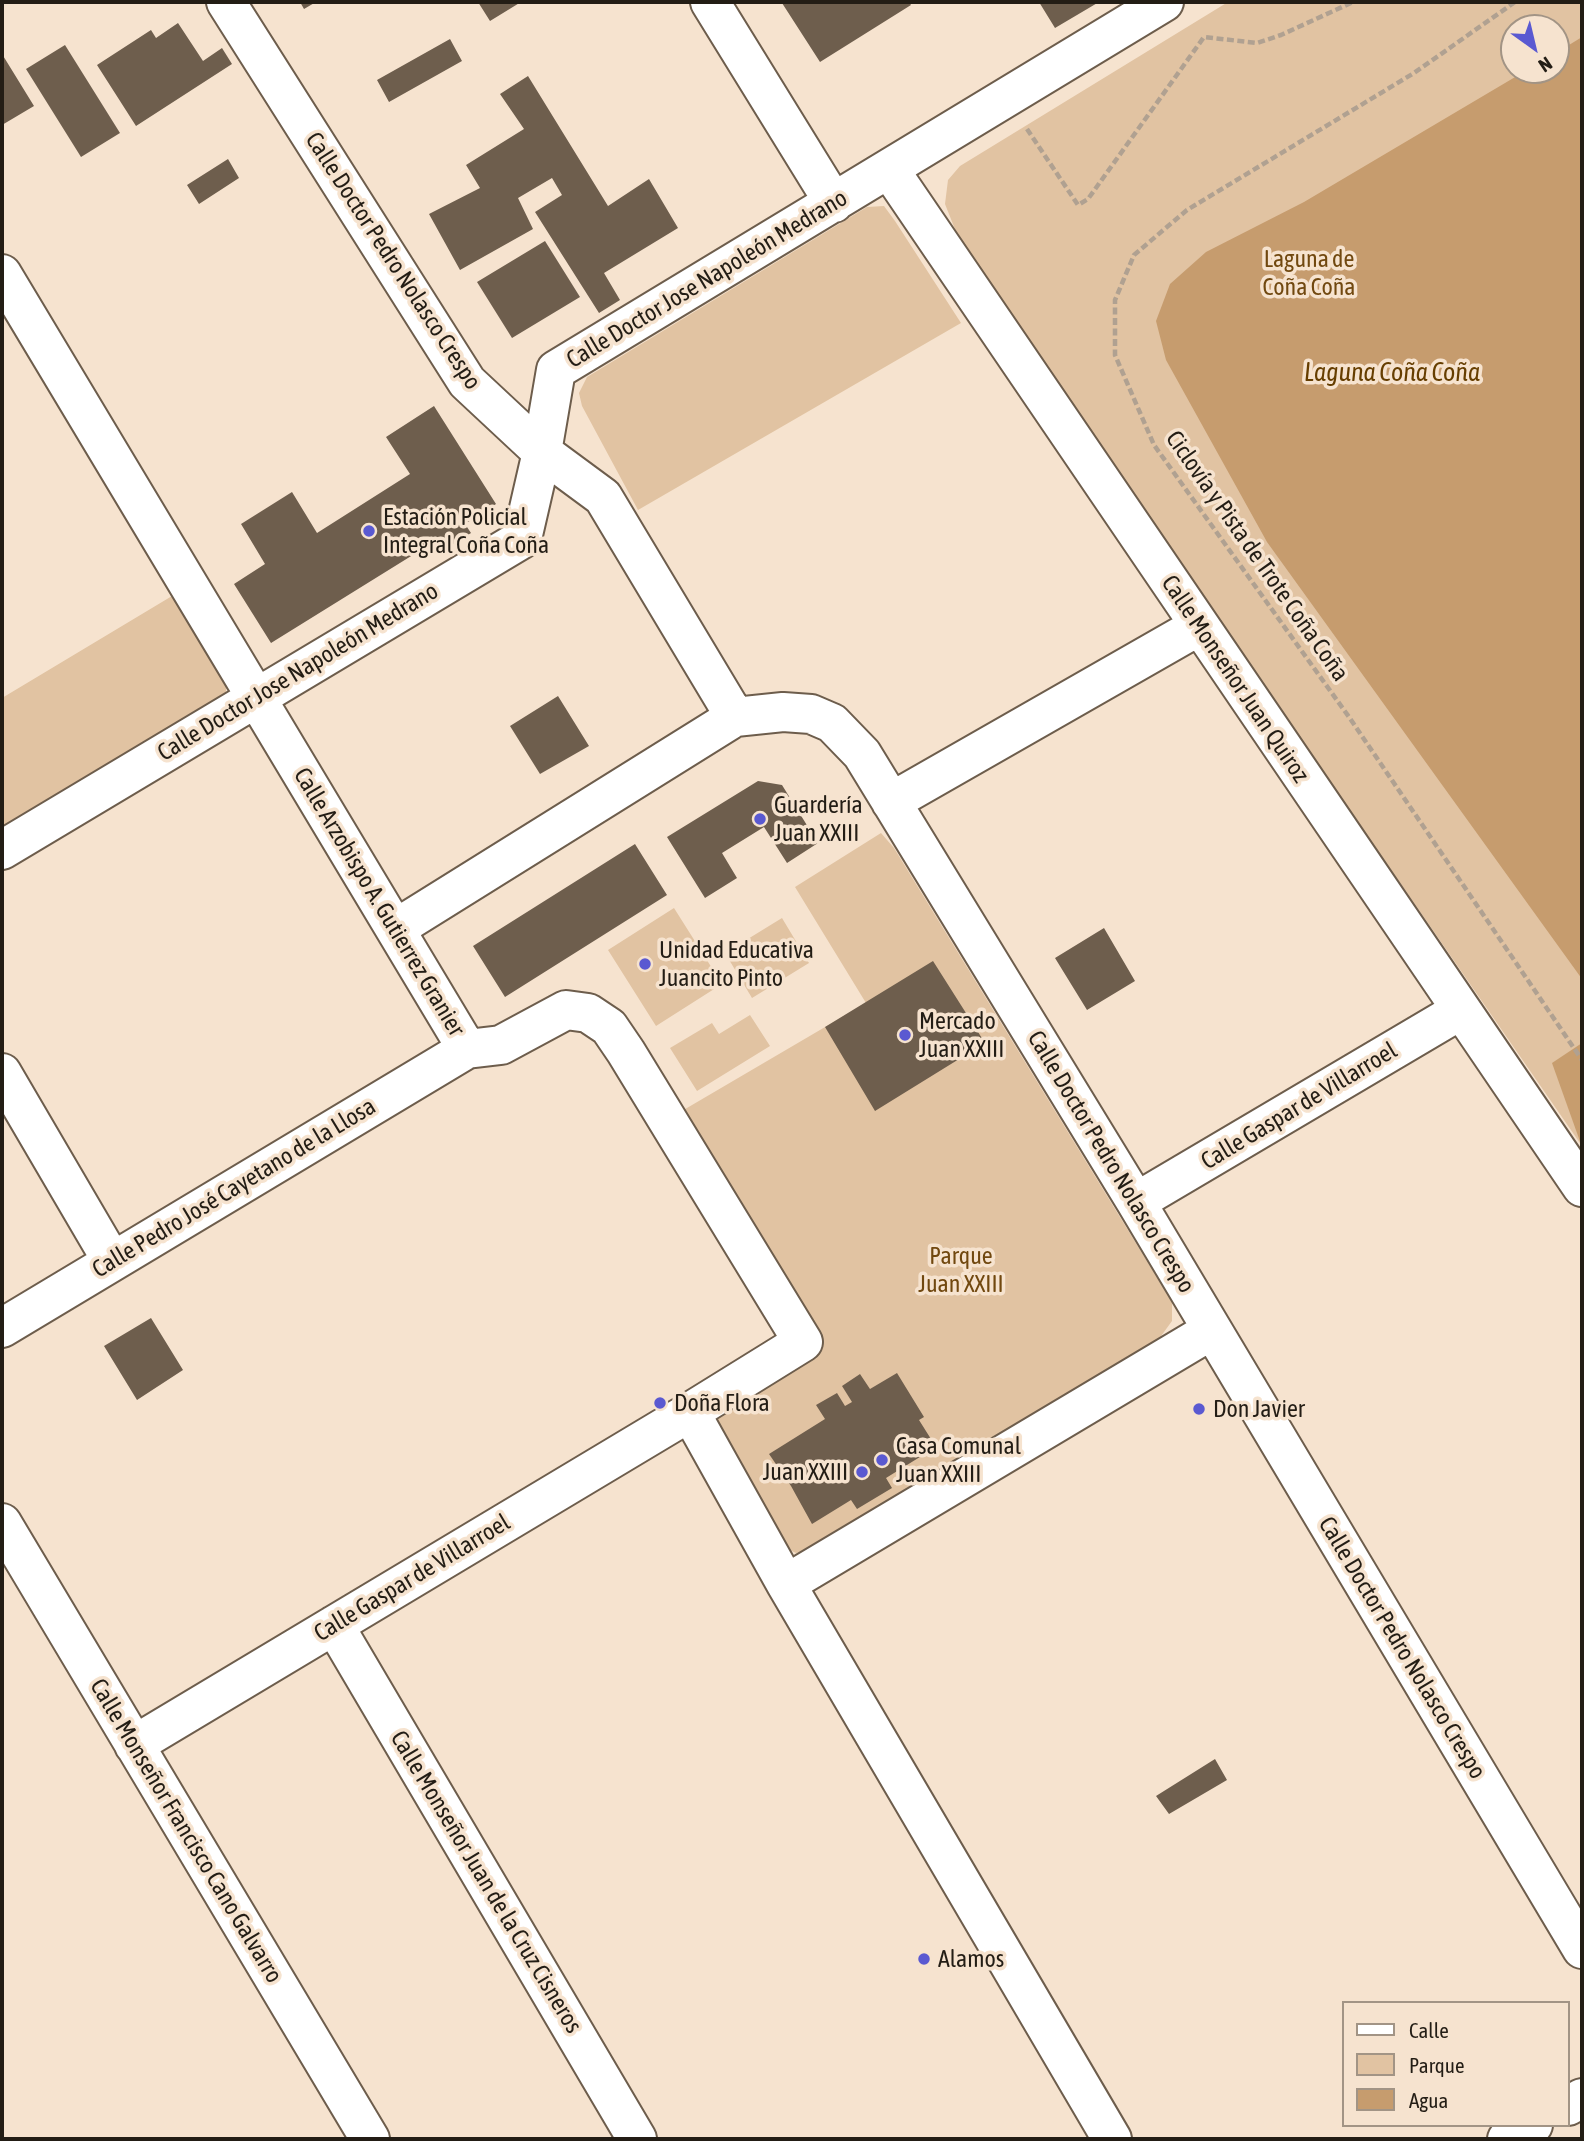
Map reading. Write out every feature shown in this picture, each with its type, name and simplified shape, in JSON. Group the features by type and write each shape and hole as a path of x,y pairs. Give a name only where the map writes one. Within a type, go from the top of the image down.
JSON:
{"street":[{"name":"Calle Doctor Pedro Nolasco Crespo","path":"226,2 467,382 542,452 603,497 735,717 783,712 811,714 832,723 862,754 1136,1202 1582,1949"},
{"path":"710,2 834,203"},
{"name":"Calle Doctor Jose Napoleón Medrano","path":"2,850 522,539 542,452 556,370 1164,2"},
{"name":"Calle Monseñor Juan Quiroz","path":"889,169 1582,1187"},
{"name":"Calle Arzobispo A. Gutierrez Granier","path":"2,274 467,1049 501,1045 566,1010 588,1013 609,1027 803,1342 690,1412"},
{"path":"891,802 1199,626"},
{"path":"395,929 735,717"},
{"name":"Calle Gaspar de Villarroel","path":"1136,1202 1461,1010"},
{"name":"Calle Pedro José Cayetano de la Llosa","path":"2,1328 467,1049"},
{"path":"2,1073 112,1261"},
{"path":"786,1584 1212,1330"},
{"path":"690,1412 786,1584 1112,2139"},
{"name":"Calle Gaspar de Villarroel","path":"134,1745 690,1412"},
{"name":"Calle Monseñor Francisco Cano Galvarro","path":"2,1523 370,2139"},
{"name":"Calle Monseñor Juan de la Cruz Cisneros","path":"334,1625 637,2139"},
{"path":"1507,2139 1529,2127"}],"path":[{"path":"1006,98 1078,205 1088,199 1204,37 1257,43 1353,2"},
{"name":"Ciclovía y Pista de Trote Coña Coña","path":"1516,2 1414,73 1187,210 1134,254 1115,300 1115,355 1154,445 1349,717 1582,1060"}],"green space":[{"name":"Laguna de Coña Coña","path":"1228,2 1582,2 1582,1146 964,252 945,204 948,180 960,166"},
{"path":"884,206 961,323 638,510 582,406 579,393 587,377 867,207"},
{"path":"172,596 226,686 226,693 2,830 2,698"},
{"name":"Parque Juan XXIII","path":"881,833 894,848 1172,1302 1172,1321 1156,1343 811,1550 796,1553 783,1547 714,1416 808,1357 675,1115 866,1003 795,887"},
{"path":"674,908 722,984 656,1026 608,950"},
{"path":"782,918 809,963 752,998 725,953"},
{"path":"750,1015 770,1046 697,1091 670,1048 712,1023 719,1034"}],"shaded area":[{"path":"1582,1043 1582,1147 1552,1063"}],"water":[{"name":"Laguna Coña Coña","path":"1582,37 1582,979 1267,542 1166,360 1156,321 1170,284 1206,252 1304,202 1503,84 1570,84 1570,44"}],"building":[{"path":"300,2 316,2 304,9"},
{"path":"478,2 521,2 490,21"},
{"path":"909,2 911,5 820,62 782,3"},
{"path":"1039,2 1099,2 1055,28"},
{"path":"178,23 203,61 222,48 232,64 136,126 97,65 151,30 156,38"},
{"path":"450,39 462,61 389,102 377,80"},
{"path":"65,45 120,133 81,157 26,69"},
{"path":"2,54 34,106 2,125"},
{"path":"528,76 608,206 649,179 678,228 604,273 620,300 599,313 535,212 562,195 552,178 518,198 533,229 460,270 429,214 480,188 466,165 524,129 500,94"},
{"path":"228,159 239,178 199,204 187,185"},
{"path":"545,241 580,297 512,338 477,282"},
{"path":"434,406 496,504 465,524 471,533 444,550 437,540 271,643 234,584 265,564 241,524 292,492 317,533 410,474 386,437"},
{"path":"558,696 589,746 540,774 510,726"},
{"path":"758,781 782,785 818,843 787,863 764,827 722,853 737,878 705,898 667,837"},
{"path":"635,844 667,895 505,997 473,946"},
{"path":"1104,928 1135,981 1087,1010 1055,958"},
{"name":"Mercado Juan XXIII","path":"933,961 985,1043 875,1111 825,1027"},
{"path":"151,1318 183,1370 137,1400 104,1346"},
{"path":"897,1373 924,1417 919,1420 936,1447 886,1478 892,1488 857,1509 851,1500 812,1524 769,1454 825,1419 816,1405 837,1393 845,1406 852,1402 842,1386 860,1374 870,1389"},
{"path":"1215,1759 1227,1780 1169,1814 1156,1796"}],"place":[{"name":"Estación Policial Integral Coña Coña","path":"369,531"},
{"name":"Guardería Juan XXIII","path":"760,819"},
{"name":"Unidad Educativa Juancito Pinto","path":"645,964"},
{"name":"Mercado Juan XXIII","path":"905,1035"},
{"name":"Doña Flora","path":"660,1403"},
{"name":"Don Javier","path":"1199,1409"},
{"name":"Casa Comunal Juan XXIII","path":"882,1460"},
{"name":"Juan XXIII","path":"862,1472"},
{"name":"Alamos","path":"924,1959"}]}
